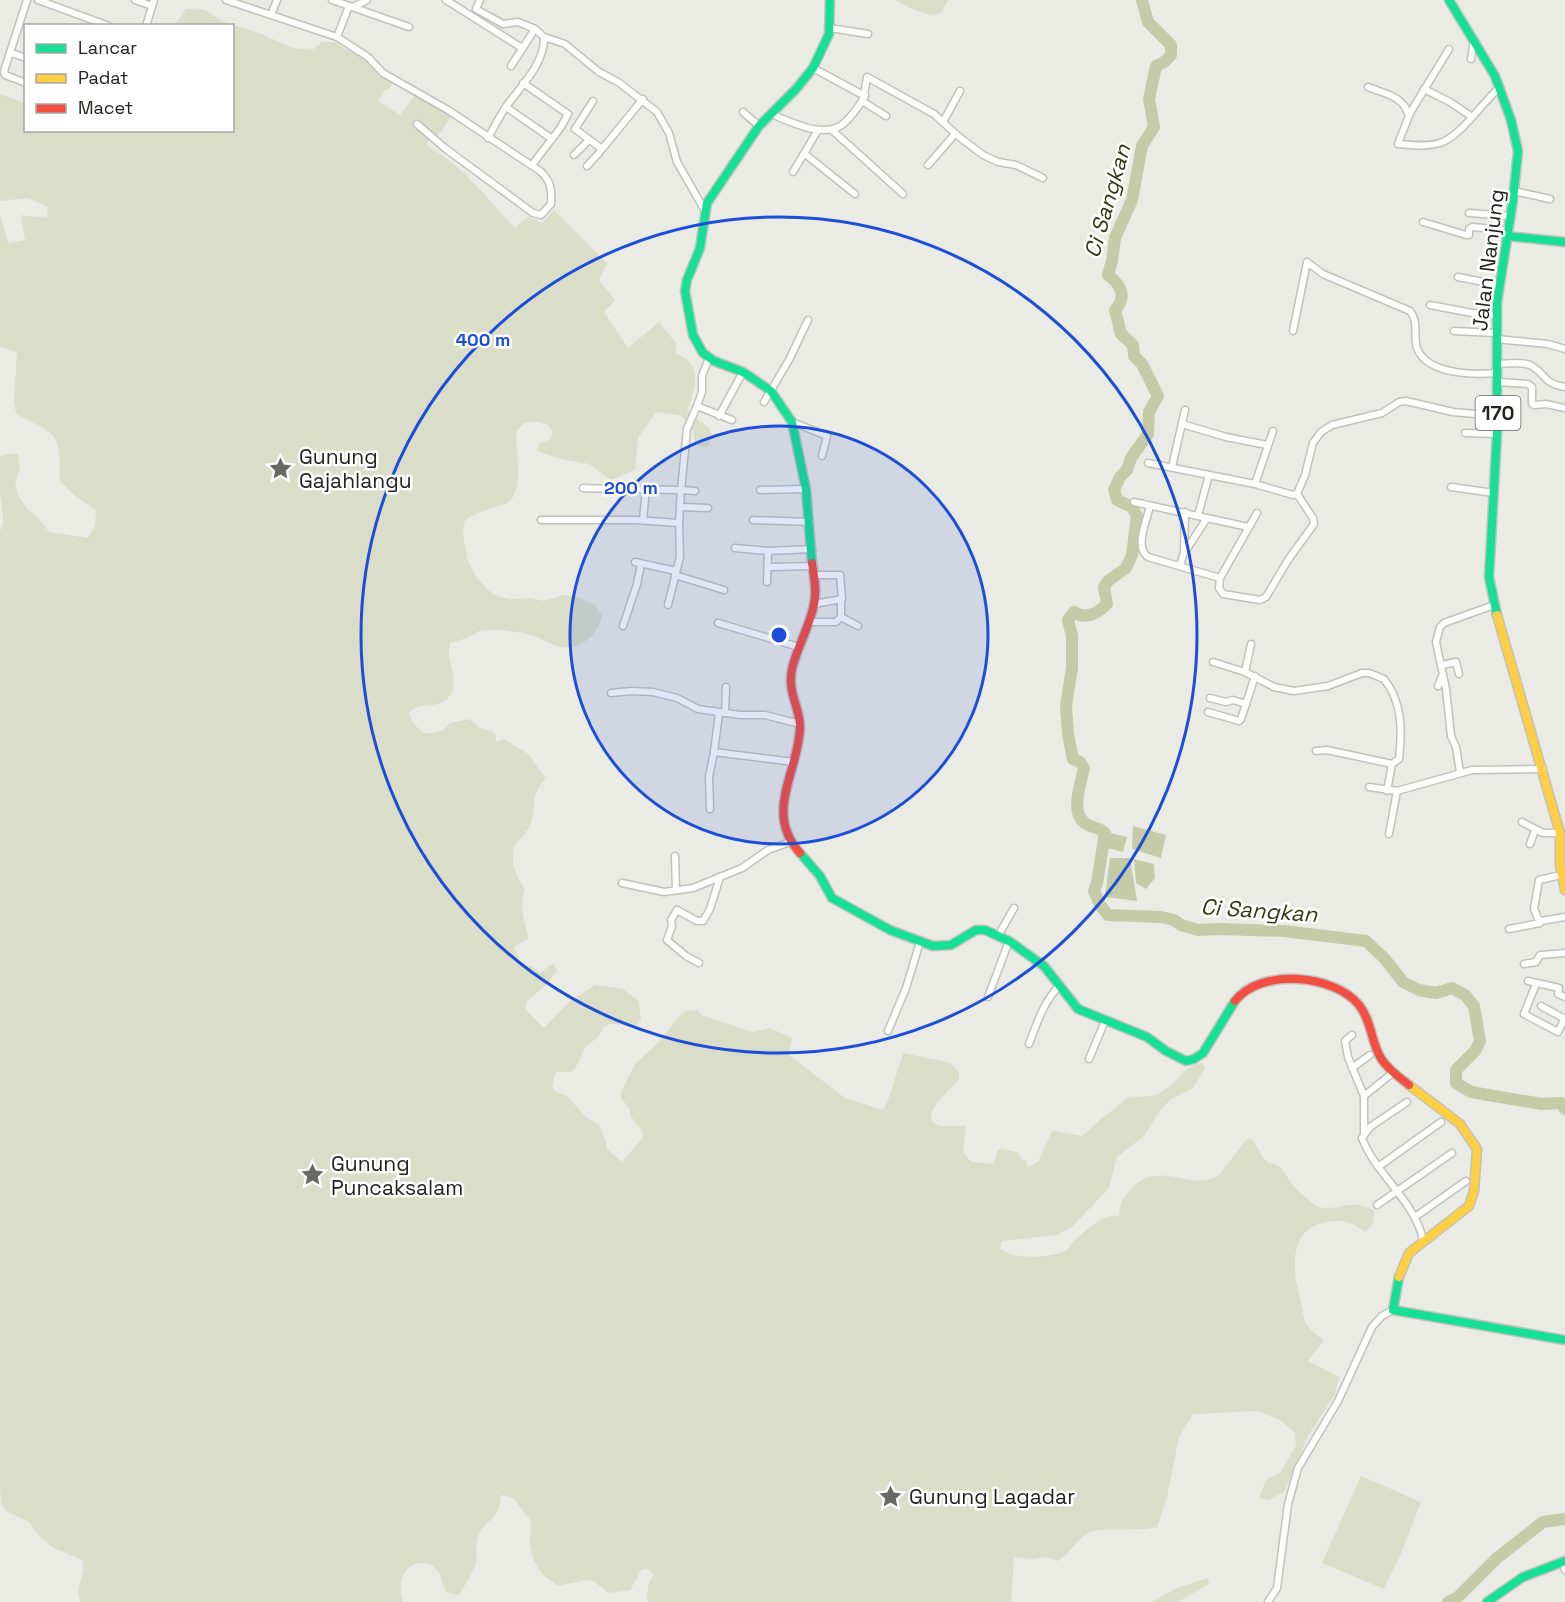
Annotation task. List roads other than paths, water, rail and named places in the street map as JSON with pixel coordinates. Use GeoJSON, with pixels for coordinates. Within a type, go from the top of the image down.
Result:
{"type":"FeatureCollection","features":[{"type":"Feature","properties":{"kind":"street"},"geometry":{"type":"LineString","coordinates":[[24,82],[5,75],[4,71],[23,24],[27,0]]}},
{"type":"Feature","properties":{"kind":"street"},"geometry":{"type":"LineString","coordinates":[[38,0],[104,24]]}},
{"type":"Feature","properties":{"kind":"street"},"geometry":{"type":"LineString","coordinates":[[135,0],[153,3],[147,24]]}},
{"type":"Feature","properties":{"kind":"street"},"geometry":{"type":"LineString","coordinates":[[226,0],[337,37],[371,59],[382,73],[448,110],[532,165],[547,177],[550,183],[551,204],[541,215],[532,213],[446,149],[417,124]]}},
{"type":"Feature","properties":{"kind":"street"},"geometry":{"type":"LineString","coordinates":[[272,15],[277,0]]}},
{"type":"Feature","properties":{"kind":"street"},"geometry":{"type":"LineString","coordinates":[[332,0],[409,27]]}},
{"type":"Feature","properties":{"kind":"street"},"geometry":{"type":"LineString","coordinates":[[337,37],[351,6],[367,0]]}},
{"type":"Feature","properties":{"kind":"street"},"geometry":{"type":"LineString","coordinates":[[446,0],[522,48]]}},
{"type":"Feature","properties":{"kind":"street"},"geometry":{"type":"LineString","coordinates":[[480,0],[476,9],[500,23],[518,22],[535,29],[544,37],[565,44],[599,72],[643,99],[662,118],[677,162],[704,209]]}},
{"type":"Feature","properties":{"kind":"street"},"geometry":{"type":"LineString","coordinates":[[830,0],[830,28],[822,53],[813,68],[759,126],[704,209],[700,248],[685,291],[696,342],[709,358],[743,372],[771,391],[792,422],[806,489],[814,571],[814,604],[792,670],[790,684],[800,724],[794,762],[782,801],[784,821],[790,842],[820,876],[832,898],[890,930],[933,946],[945,947],[971,932],[980,930],[1009,941],[1044,966],[1078,1009],[1147,1037],[1178,1058],[1189,1061],[1199,1056],[1206,1049],[1226,1013],[1241,993],[1247,989],[1276,979],[1300,979],[1328,984],[1347,995],[1359,1005],[1381,1059],[1396,1074],[1454,1120],[1477,1149],[1474,1191],[1469,1206],[1409,1253],[1402,1265],[1393,1310]]}},
{"type":"Feature","properties":{"kind":"street","name":"Jalan Nanjung"},"geometry":{"type":"LineString","coordinates":[[1449,0],[1491,68],[1511,120],[1518,151],[1496,315],[1498,416],[1489,577],[1494,605],[1560,833],[1561,876],[1565,890]]}},
{"type":"Feature","properties":{"kind":"street"},"geometry":{"type":"LineString","coordinates":[[830,28],[868,34]]}},
{"type":"Feature","properties":{"kind":"street"},"geometry":{"type":"LineString","coordinates":[[511,66],[535,29]]}},
{"type":"Feature","properties":{"kind":"street"},"geometry":{"type":"LineString","coordinates":[[488,138],[541,54],[544,37]]}},
{"type":"Feature","properties":{"kind":"street"},"geometry":{"type":"LineString","coordinates":[[1471,58],[1474,40]]}},
{"type":"Feature","properties":{"kind":"street"},"geometry":{"type":"LineString","coordinates":[[1449,49],[1424,89],[1398,144],[1429,146],[1443,142],[1472,117],[1499,88]]}},
{"type":"Feature","properties":{"kind":"street"},"geometry":{"type":"LineString","coordinates":[[11,53],[24,57]]}},
{"type":"Feature","properties":{"kind":"street"},"geometry":{"type":"LineString","coordinates":[[813,68],[862,96],[886,116]]}},
{"type":"Feature","properties":{"kind":"street"},"geometry":{"type":"LineString","coordinates":[[772,114],[794,124],[818,130],[832,130],[847,122],[862,96],[867,77],[928,110],[983,155],[998,162],[1016,165],[1043,178]]}},
{"type":"Feature","properties":{"kind":"street"},"geometry":{"type":"LineString","coordinates":[[523,83],[567,112],[568,117],[532,165]]}},
{"type":"Feature","properties":{"kind":"street"},"geometry":{"type":"LineString","coordinates":[[1368,87],[1406,104],[1409,117]]}},
{"type":"Feature","properties":{"kind":"street"},"geometry":{"type":"LineString","coordinates":[[1424,89],[1450,102],[1472,117]]}},
{"type":"Feature","properties":{"kind":"street"},"geometry":{"type":"LineString","coordinates":[[943,122],[960,91]]}},
{"type":"Feature","properties":{"kind":"street"},"geometry":{"type":"LineString","coordinates":[[587,166],[643,99]]}},
{"type":"Feature","properties":{"kind":"street"},"geometry":{"type":"LineString","coordinates":[[593,101],[575,128],[601,149]]}},
{"type":"Feature","properties":{"kind":"street"},"geometry":{"type":"LineString","coordinates":[[506,107],[552,139]]}},
{"type":"Feature","properties":{"kind":"street"},"geometry":{"type":"LineString","coordinates":[[743,112],[759,126]]}},
{"type":"Feature","properties":{"kind":"street"},"geometry":{"type":"LineString","coordinates":[[793,172],[818,130]]}},
{"type":"Feature","properties":{"kind":"street"},"geometry":{"type":"LineString","coordinates":[[832,130],[903,194]]}},
{"type":"Feature","properties":{"kind":"street"},"geometry":{"type":"LineString","coordinates":[[928,165],[955,134]]}},
{"type":"Feature","properties":{"kind":"street"},"geometry":{"type":"LineString","coordinates":[[574,155],[589,140]]}},
{"type":"Feature","properties":{"kind":"street"},"geometry":{"type":"LineString","coordinates":[[805,154],[855,194]]}},
{"type":"Feature","properties":{"kind":"street"},"geometry":{"type":"LineString","coordinates":[[1514,191],[1550,199]]}},
{"type":"Feature","properties":{"kind":"street"},"geometry":{"type":"LineString","coordinates":[[1469,213],[1510,216]]}},
{"type":"Feature","properties":{"kind":"street"},"geometry":{"type":"LineString","coordinates":[[1423,222],[1466,236],[1469,235],[1469,229],[1472,227],[1565,242]]}},
{"type":"Feature","properties":{"kind":"street"},"geometry":{"type":"LineString","coordinates":[[1293,331],[1307,262],[1323,274],[1410,311],[1415,320],[1417,348],[1430,362],[1464,374],[1498,373],[1528,365],[1536,369],[1551,385],[1565,387]]}},
{"type":"Feature","properties":{"kind":"street"},"geometry":{"type":"LineString","coordinates":[[1458,277],[1499,285]]}},
{"type":"Feature","properties":{"kind":"street"},"geometry":{"type":"LineString","coordinates":[[1430,305],[1496,315]]}},
{"type":"Feature","properties":{"kind":"street"},"geometry":{"type":"LineString","coordinates":[[764,402],[794,352],[808,320]]}},
{"type":"Feature","properties":{"kind":"street"},"geometry":{"type":"LineString","coordinates":[[1455,331],[1548,344],[1565,350]]}},
{"type":"Feature","properties":{"kind":"street"},"geometry":{"type":"LineString","coordinates":[[668,605],[680,557],[679,523],[687,429],[702,392],[702,376],[709,358]]}},
{"type":"Feature","properties":{"kind":"street"},"geometry":{"type":"LineString","coordinates":[[719,416],[743,372]]}},
{"type":"Feature","properties":{"kind":"street"},"geometry":{"type":"LineString","coordinates":[[1498,373],[1532,387],[1532,404],[1565,408]]}},
{"type":"Feature","properties":{"kind":"street"},"geometry":{"type":"LineString","coordinates":[[1297,494],[1305,476],[1312,443],[1321,432],[1332,425],[1382,413],[1399,402],[1406,401],[1454,412],[1498,416]]}},
{"type":"Feature","properties":{"kind":"street"},"geometry":{"type":"LineString","coordinates":[[697,406],[732,420]]}},
{"type":"Feature","properties":{"kind":"street"},"geometry":{"type":"LineString","coordinates":[[1172,468],[1185,410]]}},
{"type":"Feature","properties":{"kind":"street"},"geometry":{"type":"LineString","coordinates":[[792,422],[827,436],[822,456]]}},
{"type":"Feature","properties":{"kind":"street"},"geometry":{"type":"LineString","coordinates":[[1182,424],[1226,437],[1268,445]]}},
{"type":"Feature","properties":{"kind":"street"},"geometry":{"type":"LineString","coordinates":[[1255,484],[1273,431]]}},
{"type":"Feature","properties":{"kind":"street"},"geometry":{"type":"LineString","coordinates":[[1466,433],[1497,434]]}},
{"type":"Feature","properties":{"kind":"street"},"geometry":{"type":"LineString","coordinates":[[1148,463],[1255,484],[1288,494],[1297,494]]}},
{"type":"Feature","properties":{"kind":"street"},"geometry":{"type":"LineString","coordinates":[[1198,515],[1209,475]]}},
{"type":"Feature","properties":{"kind":"street"},"geometry":{"type":"LineString","coordinates":[[1451,487],[1494,493]]}},
{"type":"Feature","properties":{"kind":"street"},"geometry":{"type":"LineString","coordinates":[[583,488],[695,491]]}},
{"type":"Feature","properties":{"kind":"street"},"geometry":{"type":"LineString","coordinates":[[643,520],[646,489]]}},
{"type":"Feature","properties":{"kind":"street"},"geometry":{"type":"LineString","coordinates":[[760,490],[806,489]]}},
{"type":"Feature","properties":{"kind":"street"},"geometry":{"type":"LineString","coordinates":[[1257,513],[1220,578],[1219,588],[1223,594],[1265,599],[1288,560],[1314,524],[1313,518],[1297,494]]}},
{"type":"Feature","properties":{"kind":"street"},"geometry":{"type":"LineString","coordinates":[[1134,502],[1248,527]]}},
{"type":"Feature","properties":{"kind":"street"},"geometry":{"type":"LineString","coordinates":[[1150,506],[1142,551],[1148,557],[1220,578]]}},
{"type":"Feature","properties":{"kind":"street"},"geometry":{"type":"LineString","coordinates":[[680,507],[708,508]]}},
{"type":"Feature","properties":{"kind":"street"},"geometry":{"type":"LineString","coordinates":[[1180,567],[1184,552],[1185,512]]}},
{"type":"Feature","properties":{"kind":"street"},"geometry":{"type":"LineString","coordinates":[[1184,552],[1207,518]]}},
{"type":"Feature","properties":{"kind":"street"},"geometry":{"type":"LineString","coordinates":[[541,520],[643,520],[679,523]]}},
{"type":"Feature","properties":{"kind":"street"},"geometry":{"type":"LineString","coordinates":[[753,520],[810,522]]}},
{"type":"Feature","properties":{"kind":"street"},"geometry":{"type":"LineString","coordinates":[[735,548],[812,549]]}},
{"type":"Feature","properties":{"kind":"street"},"geometry":{"type":"LineString","coordinates":[[767,582],[768,550]]}},
{"type":"Feature","properties":{"kind":"street"},"geometry":{"type":"LineString","coordinates":[[623,626],[637,584],[638,563],[676,573],[724,590]]}},
{"type":"Feature","properties":{"kind":"street"},"geometry":{"type":"LineString","coordinates":[[771,567],[841,576],[841,617]]}},
{"type":"Feature","properties":{"kind":"street"},"geometry":{"type":"LineString","coordinates":[[814,604],[841,601]]}},
{"type":"Feature","properties":{"kind":"street"},"geometry":{"type":"LineString","coordinates":[[1460,772],[1456,747],[1451,736],[1442,665],[1436,642],[1440,627],[1444,623],[1494,605]]}},
{"type":"Feature","properties":{"kind":"street"},"geometry":{"type":"LineString","coordinates":[[808,622],[833,623],[841,617]]}},
{"type":"Feature","properties":{"kind":"street"},"geometry":{"type":"LineString","coordinates":[[841,617],[858,626]]}},
{"type":"Feature","properties":{"kind":"street"},"geometry":{"type":"LineString","coordinates":[[718,624],[799,647]]}},
{"type":"Feature","properties":{"kind":"street"},"geometry":{"type":"LineString","coordinates":[[1245,672],[1251,644]]}},
{"type":"Feature","properties":{"kind":"street"},"geometry":{"type":"LineString","coordinates":[[1213,662],[1255,676],[1274,687],[1294,691],[1328,686],[1362,674],[1375,675],[1384,679],[1398,705],[1401,719],[1399,759],[1392,764],[1387,791]]}},
{"type":"Feature","properties":{"kind":"street"},"geometry":{"type":"LineString","coordinates":[[1442,665],[1456,662],[1459,674]]}},
{"type":"Feature","properties":{"kind":"street"},"geometry":{"type":"LineString","coordinates":[[1438,686],[1443,673]]}},
{"type":"Feature","properties":{"kind":"street"},"geometry":{"type":"LineString","coordinates":[[1208,712],[1241,720],[1255,676]]}},
{"type":"Feature","properties":{"kind":"street"},"geometry":{"type":"LineString","coordinates":[[710,809],[709,777],[726,687]]}},
{"type":"Feature","properties":{"kind":"street"},"geometry":{"type":"LineString","coordinates":[[611,693],[653,692],[676,698],[691,707],[722,713],[765,715],[800,724]]}},
{"type":"Feature","properties":{"kind":"street"},"geometry":{"type":"LineString","coordinates":[[1210,698],[1226,702],[1233,700],[1246,704]]}},
{"type":"Feature","properties":{"kind":"street"},"geometry":{"type":"LineString","coordinates":[[1317,751],[1327,750],[1392,764]]}},
{"type":"Feature","properties":{"kind":"street"},"geometry":{"type":"LineString","coordinates":[[714,752],[794,762]]}},
{"type":"Feature","properties":{"kind":"street"},"geometry":{"type":"LineString","coordinates":[[1369,787],[1397,791],[1460,772],[1481,769],[1543,769]]}},
{"type":"Feature","properties":{"kind":"street"},"geometry":{"type":"LineString","coordinates":[[1389,834],[1397,791]]}},
{"type":"Feature","properties":{"kind":"street"},"geometry":{"type":"LineString","coordinates":[[1522,822],[1543,833],[1560,833]]}},
{"type":"Feature","properties":{"kind":"street"},"geometry":{"type":"LineString","coordinates":[[1530,844],[1535,830]]}},
{"type":"Feature","properties":{"kind":"street"},"geometry":{"type":"LineString","coordinates":[[622,883],[663,892],[693,888],[742,868],[768,850],[790,842]]}},
{"type":"Feature","properties":{"kind":"street"},"geometry":{"type":"LineString","coordinates":[[675,856],[676,890]]}},
{"type":"Feature","properties":{"kind":"street"},"geometry":{"type":"LineString","coordinates":[[1541,921],[1534,909],[1539,880],[1561,876]]}},
{"type":"Feature","properties":{"kind":"street"},"geometry":{"type":"LineString","coordinates":[[699,963],[686,956],[667,940],[672,926],[670,920],[677,910],[697,921],[703,921],[710,909],[720,878]]}},
{"type":"Feature","properties":{"kind":"street"},"geometry":{"type":"LineString","coordinates":[[998,936],[1014,908]]}},
{"type":"Feature","properties":{"kind":"street"},"geometry":{"type":"LineString","coordinates":[[1509,929],[1565,917]]}},
{"type":"Feature","properties":{"kind":"street"},"geometry":{"type":"LineString","coordinates":[[988,997],[1009,941]]}},
{"type":"Feature","properties":{"kind":"street"},"geometry":{"type":"LineString","coordinates":[[888,1031],[906,988],[920,942]]}},
{"type":"Feature","properties":{"kind":"street"},"geometry":{"type":"LineString","coordinates":[[1524,964],[1536,962],[1540,955],[1565,953]]}},
{"type":"Feature","properties":{"kind":"street"},"geometry":{"type":"LineString","coordinates":[[1528,981],[1559,988],[1558,994],[1565,997]]}},
{"type":"Feature","properties":{"kind":"street"},"geometry":{"type":"LineString","coordinates":[[1536,984],[1524,1014],[1558,1032],[1565,1019],[1541,1006]]}},
{"type":"Feature","properties":{"kind":"street"},"geometry":{"type":"LineString","coordinates":[[1029,1044],[1042,1011],[1052,993],[1060,985]]}},
{"type":"Feature","properties":{"kind":"street"},"geometry":{"type":"LineString","coordinates":[[1089,1059],[1105,1021]]}},
{"type":"Feature","properties":{"kind":"street"},"geometry":{"type":"LineString","coordinates":[[1352,1035],[1346,1038],[1345,1044],[1364,1096],[1362,1141],[1415,1217],[1423,1240]]}},
{"type":"Feature","properties":{"kind":"street"},"geometry":{"type":"LineString","coordinates":[[1352,1068],[1370,1055]]}},
{"type":"Feature","properties":{"kind":"street"},"geometry":{"type":"LineString","coordinates":[[1364,1096],[1390,1075]]}},
{"type":"Feature","properties":{"kind":"street"},"geometry":{"type":"LineString","coordinates":[[1364,1134],[1370,1126],[1407,1102]]}},
{"type":"Feature","properties":{"kind":"street"},"geometry":{"type":"LineString","coordinates":[[1378,1167],[1441,1122]]}},
{"type":"Feature","properties":{"kind":"street"},"geometry":{"type":"LineString","coordinates":[[1377,1205],[1452,1153]]}},
{"type":"Feature","properties":{"kind":"street"},"geometry":{"type":"LineString","coordinates":[[1415,1217],[1466,1181]]}},
{"type":"Feature","properties":{"kind":"street"},"geometry":{"type":"LineString","coordinates":[[1268,1602],[1277,1588],[1288,1504],[1298,1467],[1338,1401],[1372,1327],[1383,1316],[1393,1310],[1565,1340]]}},
{"type":"Feature","properties":{"kind":"street"},"geometry":{"type":"LineString","coordinates":[[1487,1602],[1517,1579],[1534,1570],[1564,1564]]}},
{"type":"Feature","properties":{"kind":"waterway","name":"Ci Sangkan"},"geometry":{"type":"LineString","coordinates":[[1142,0],[1148,22],[1171,45],[1171,55],[1156,66],[1149,99],[1154,127],[1142,146],[1132,200],[1115,238],[1108,275],[1119,286],[1122,295],[1115,310],[1121,334],[1133,345],[1134,356],[1142,364],[1158,396],[1149,412],[1148,434],[1131,458],[1127,470],[1120,477],[1114,490],[1117,500],[1132,507],[1137,516],[1132,555],[1126,568],[1108,581],[1104,587],[1107,604],[1092,614],[1083,615],[1074,612],[1068,620],[1072,636],[1072,668],[1066,706],[1068,734],[1073,759],[1080,762],[1084,768],[1077,807],[1082,820],[1105,833],[1094,891],[1100,905],[1108,915],[1161,917],[1198,930],[1284,931],[1366,941],[1385,959],[1403,982],[1419,990],[1436,993],[1452,988],[1465,995],[1474,1006],[1480,1041],[1475,1051],[1456,1070],[1456,1083],[1471,1092],[1542,1104],[1561,1103],[1565,1109]]}},
{"type":"Feature","properties":{"kind":"waterway","name":"Ci Sangkan"},"geometry":{"type":"LineString","coordinates":[[1448,1602],[1458,1597],[1496,1559],[1543,1522],[1565,1519]]}},
{"type":"Feature","properties":{"kind":"place","name":"Gunung Gajahlangu"},"geometry":{"type":"Point","coordinates":[281,468]}},
{"type":"Feature","properties":{"kind":"place","name":"Gunung Puncaksalam"},"geometry":{"type":"Point","coordinates":[313,1175]}},
{"type":"Feature","properties":{"kind":"place","name":"Gunung Lagadar"},"geometry":{"type":"Point","coordinates":[891,1496]}}]}
